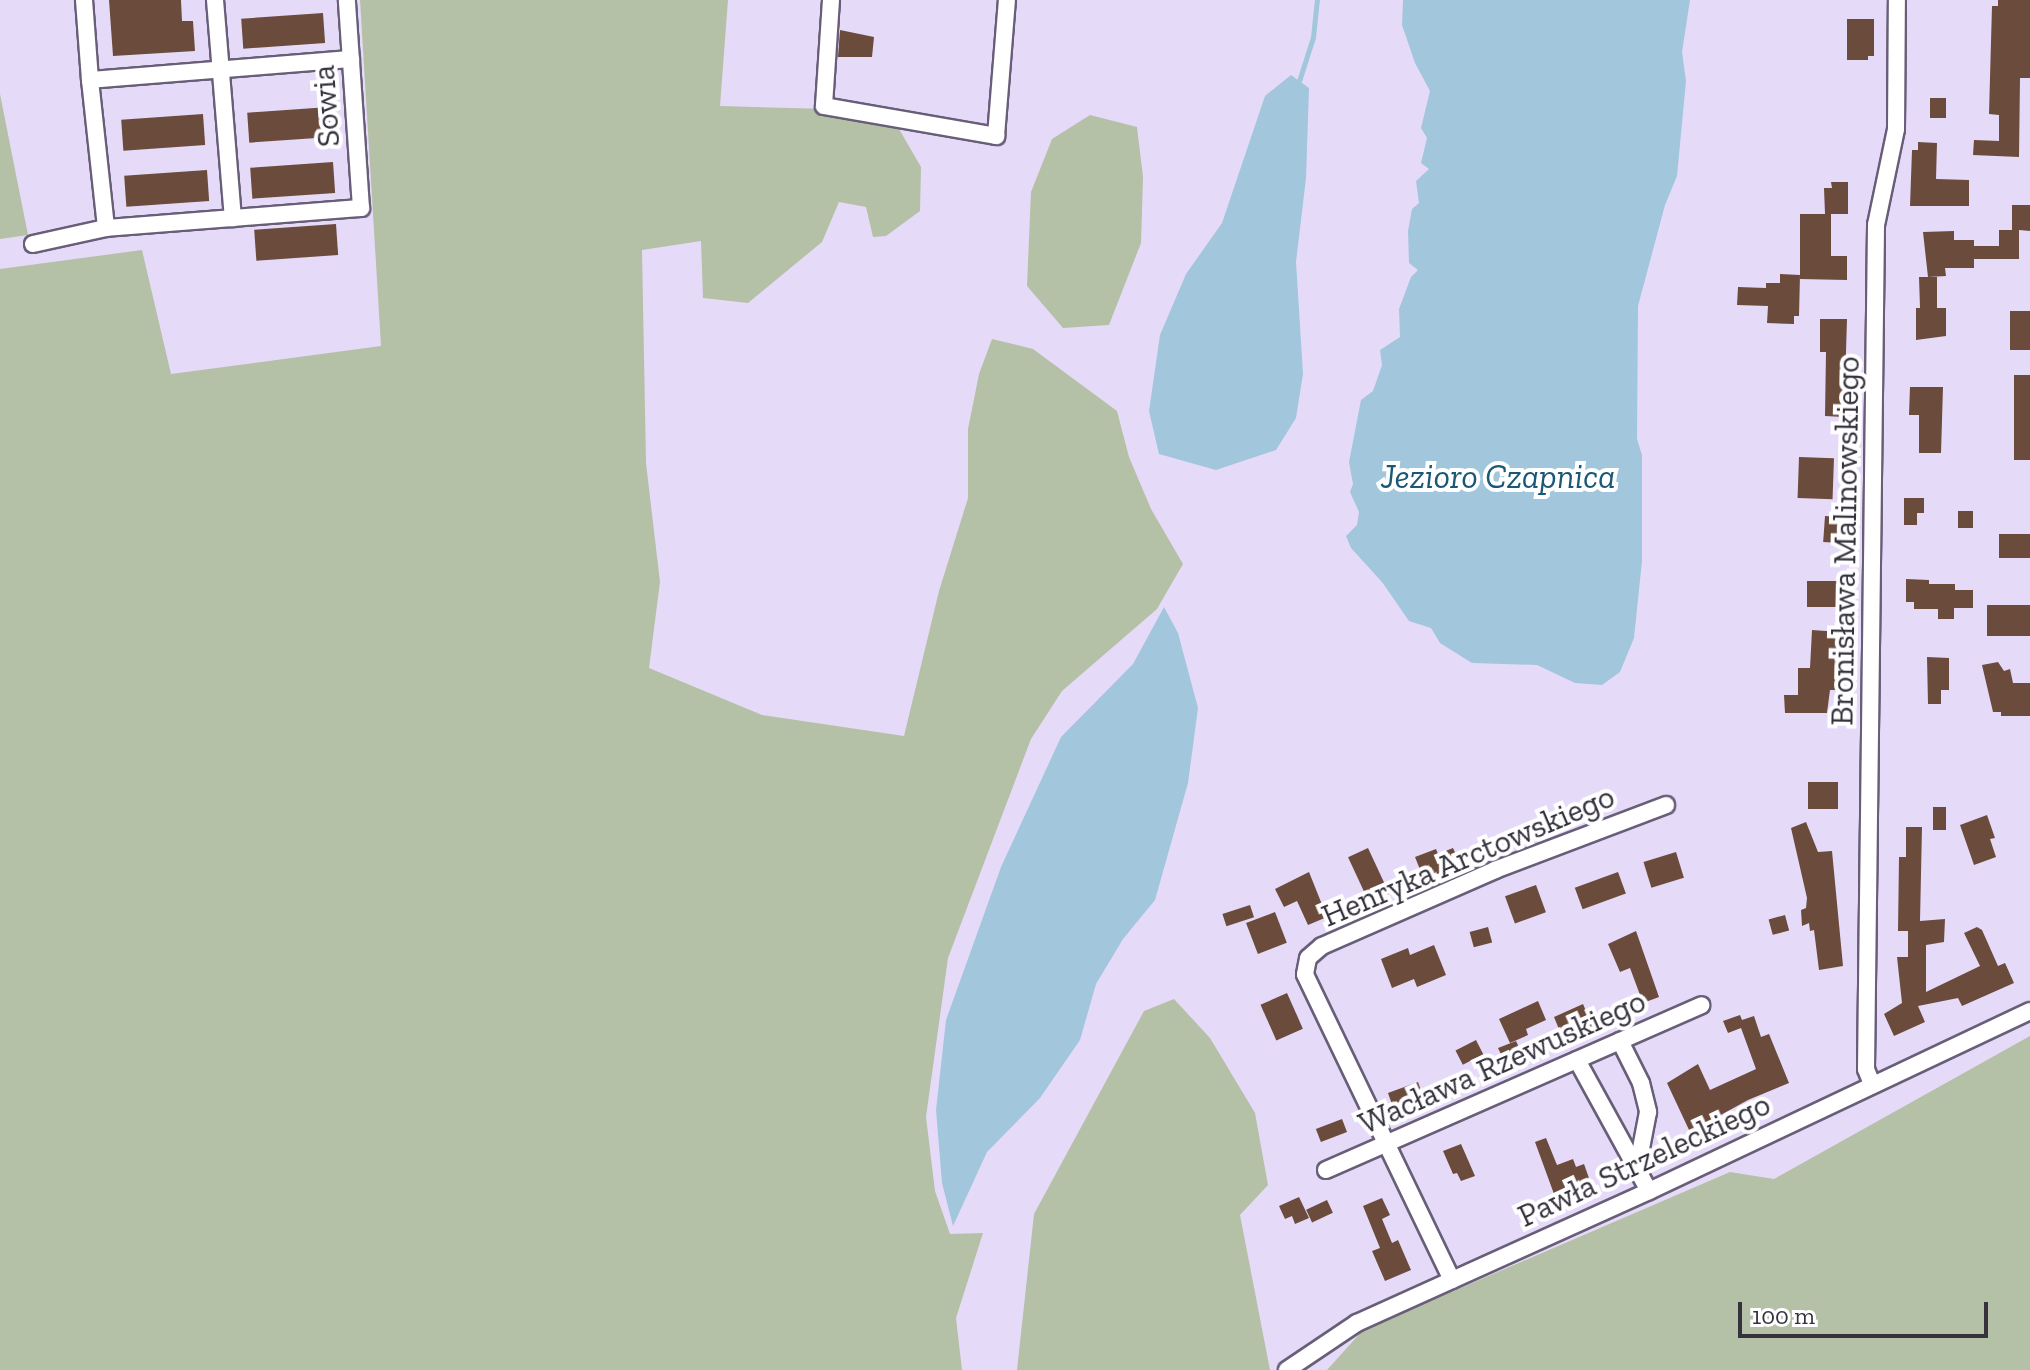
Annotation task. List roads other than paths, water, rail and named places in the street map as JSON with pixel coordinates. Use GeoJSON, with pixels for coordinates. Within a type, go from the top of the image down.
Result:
{"type":"FeatureCollection","features":[{"type":"Feature","properties":{"kind":"street"},"geometry":{"type":"LineString","coordinates":[[84,0],[106,228]]}},
{"type":"Feature","properties":{"kind":"street"},"geometry":{"type":"LineString","coordinates":[[33,244],[106,228],[233,218],[215,0]]}},
{"type":"Feature","properties":{"kind":"street","name":"Sowia"},"geometry":{"type":"LineString","coordinates":[[233,218],[361,208],[347,0]]}},
{"type":"Feature","properties":{"kind":"street"},"geometry":{"type":"LineString","coordinates":[[831,0],[824,106],[996,136],[1007,0]]}},
{"type":"Feature","properties":{"kind":"street","name":"Bronisława Malinowskiego"},"geometry":{"type":"LineString","coordinates":[[1872,1084],[1866,1069],[1876,225],[1896,129],[1897,0]]}},
{"type":"Feature","properties":{"kind":"street"},"geometry":{"type":"LineString","coordinates":[[90,80],[351,59]]}},
{"type":"Feature","properties":{"kind":"street","name":"Henryka Arctowskiego"},"geometry":{"type":"LineString","coordinates":[[1389,1143],[1305,974],[1308,958],[1322,946],[1547,848],[1666,805]]}},
{"type":"Feature","properties":{"kind":"street","name":"Wacława Rzewuskiego"},"geometry":{"type":"LineString","coordinates":[[1326,1170],[1701,1005]]}},
{"type":"Feature","properties":{"kind":"street","name":"Pawła Strzeleckiego"},"geometry":{"type":"LineString","coordinates":[[1287,1370],[1357,1323],[1649,1191],[2030,1011]]}},
{"type":"Feature","properties":{"kind":"street"},"geometry":{"type":"LineString","coordinates":[[1620,1041],[1641,1083],[1648,1112],[1637,1169]]}},
{"type":"Feature","properties":{"kind":"street"},"geometry":{"type":"LineString","coordinates":[[1577,1060],[1649,1191]]}},
{"type":"Feature","properties":{"kind":"street"},"geometry":{"type":"LineString","coordinates":[[1389,1143],[1452,1280]]}},
{"type":"Feature","properties":{"kind":"water","name":"Jezioro Czapnica"},"geometry":{"type":"Polygon","coordinates":[[[1403,0],[1690,0],[1682,52],[1686,81],[1677,176],[1665,205],[1638,306],[1637,439],[1642,455],[1642,561],[1634,638],[1620,672],[1602,685],[1575,683],[1537,665],[1472,663],[1440,643],[1431,628],[1409,621],[1382,582],[1351,548],[1346,536],[1357,525],[1359,512],[1350,492],[1353,484],[1349,462],[1361,400],[1373,391],[1382,365],[1380,350],[1400,337],[1399,309],[1411,277],[1418,270],[1409,263],[1408,231],[1412,209],[1419,203],[1416,181],[1429,169],[1421,163],[1427,138],[1421,128],[1430,91],[1415,63],[1402,25],[1403,0]]]}},
{"type":"Feature","properties":{"kind":"water"},"geometry":{"type":"Polygon","coordinates":[[[1291,75],[1309,88],[1306,178],[1296,262],[1303,374],[1296,418],[1276,450],[1216,470],[1159,454],[1149,411],[1160,335],[1186,274],[1222,223],[1265,96],[1291,75]]]}},
{"type":"Feature","properties":{"kind":"water"},"geometry":{"type":"Polygon","coordinates":[[[1164,607],[1178,633],[1198,708],[1188,783],[1155,900],[1123,939],[1096,984],[1080,1040],[1040,1098],[987,1152],[953,1226],[942,1183],[936,1110],[946,1020],[1001,867],[1061,737],[1133,664],[1164,607]]]}},
{"type":"Feature","properties":{"kind":"waterway"},"geometry":{"type":"LineString","coordinates":[[1299,81],[1313,37],[1317,0]]}}]}
